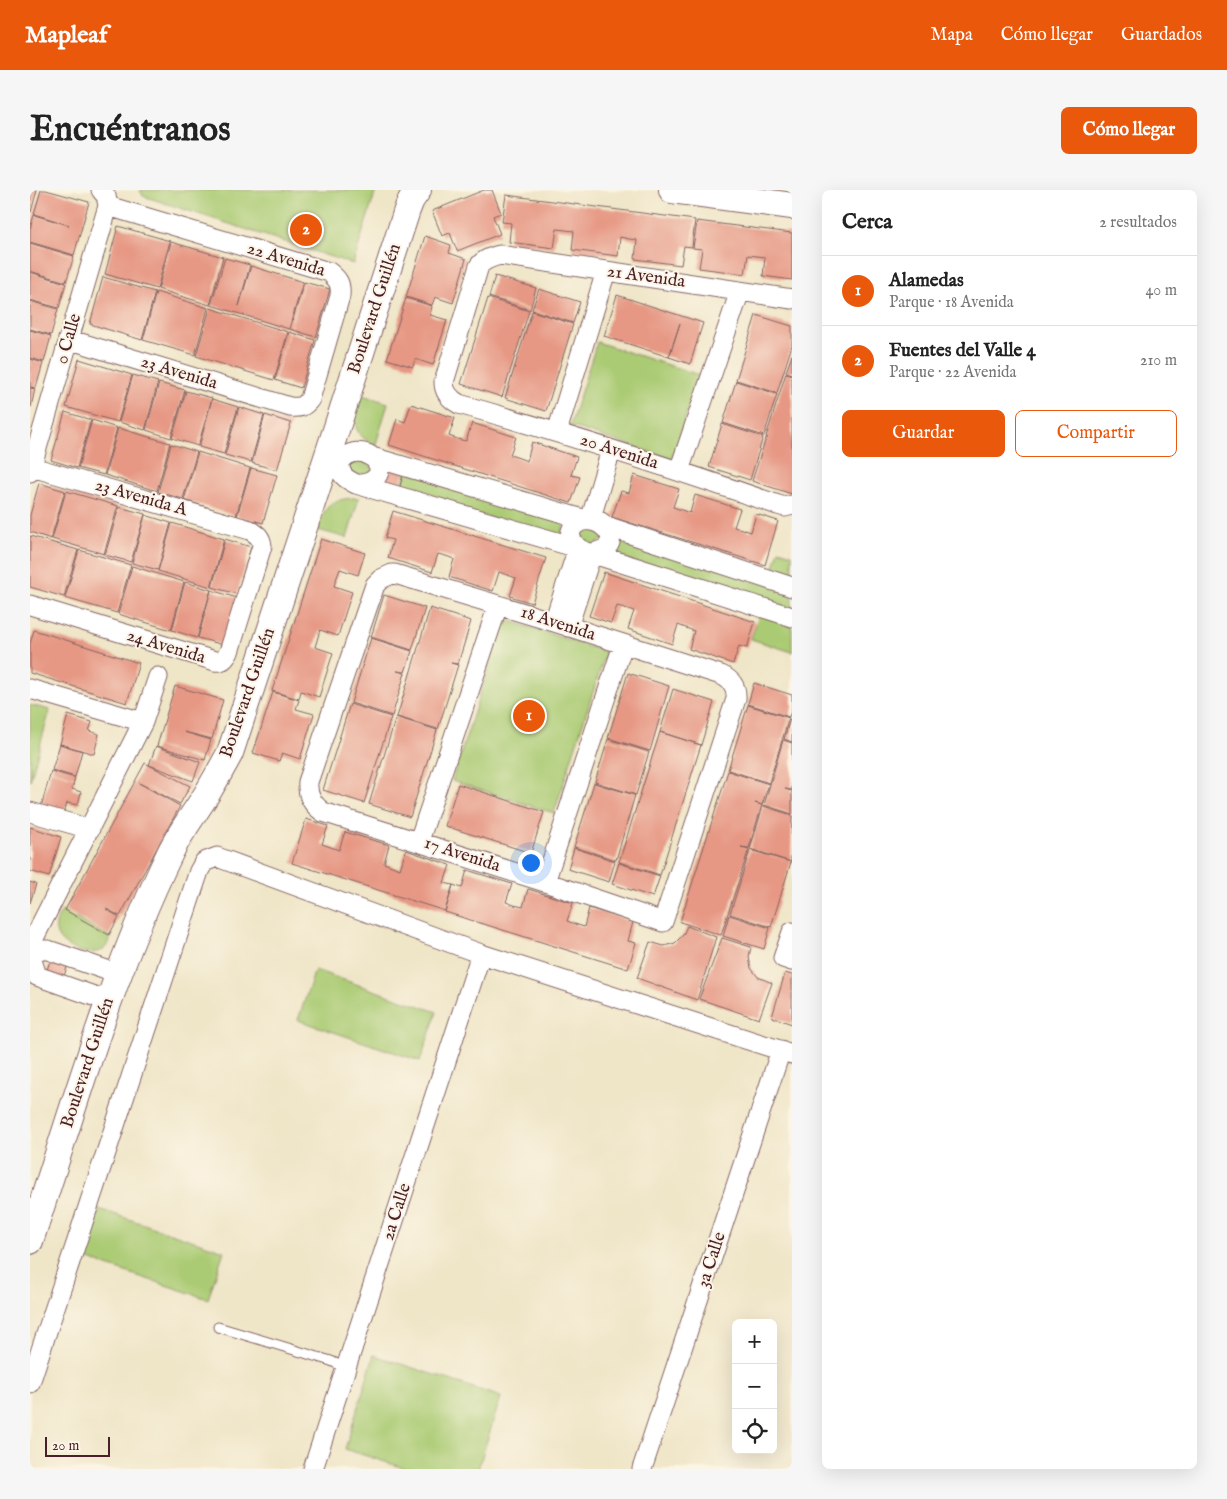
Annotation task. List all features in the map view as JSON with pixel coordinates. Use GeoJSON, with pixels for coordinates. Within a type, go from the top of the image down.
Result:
{"type":"FeatureCollection","features":[{"type":"Feature","properties":{"kind":"main road","name":"Boulevard Guillén"},"geometry":{"type":"LineString","coordinates":[[30,1241],[40,1197],[108,1001],[139,921],[170,852],[230,753],[406,210],[418,190]]}},
{"type":"Feature","properties":{"kind":"main road"},"geometry":{"type":"LineString","coordinates":[[672,190],[792,206]]}},
{"type":"Feature","properties":{"kind":"street","name":"0 Calle"},"geometry":{"type":"LineString","coordinates":[[31,469],[105,198]]}},
{"type":"Feature","properties":{"kind":"street","name":"22 Avenida"},"geometry":{"type":"LineString","coordinates":[[105,198],[329,272],[337,278],[341,286],[340,296],[310,399],[299,408],[290,407]]}},
{"type":"Feature","properties":{"kind":"street","name":"21 Avenida"},"geometry":{"type":"LineString","coordinates":[[458,404],[450,397],[444,382],[479,266],[487,259],[500,255],[792,299]]}},
{"type":"Feature","properties":{"kind":"street"},"geometry":{"type":"LineString","coordinates":[[557,432],[606,271]]}},
{"type":"Feature","properties":{"kind":"street"},"geometry":{"type":"LineString","coordinates":[[679,471],[740,291]]}},
{"type":"Feature","properties":{"kind":"street","name":"23 Avenida"},"geometry":{"type":"LineString","coordinates":[[68,339],[290,407]]}},
{"type":"Feature","properties":{"kind":"street","name":"20 Avenida"},"geometry":{"type":"LineString","coordinates":[[458,404],[557,432],[785,505]]}},
{"type":"Feature","properties":{"kind":"street"},"geometry":{"type":"LineString","coordinates":[[337,427],[338,435],[343,444],[366,455],[595,523],[792,587]]}},
{"type":"Feature","properties":{"kind":"street"},"geometry":{"type":"LineString","coordinates":[[595,523],[617,451]]}},
{"type":"Feature","properties":{"kind":"street"},"geometry":{"type":"LineString","coordinates":[[315,494],[331,485],[340,483],[357,483],[372,482],[379,474],[377,462],[358,452],[342,458],[340,463],[342,475],[357,483],[585,551],[792,617]]}},
{"type":"Feature","properties":{"kind":"street","name":"23 Avenida A"},"geometry":{"type":"LineString","coordinates":[[31,469],[250,530]]}},
{"type":"Feature","properties":{"kind":"street"},"geometry":{"type":"LineString","coordinates":[[580,522],[595,523],[608,531],[610,542],[603,551],[585,551],[573,543],[571,537],[572,529],[576,524],[580,522]]}},
{"type":"Feature","properties":{"kind":"street","name":"24 Avenida"},"geometry":{"type":"LineString","coordinates":[[30,605],[221,662],[229,652],[262,546],[260,535],[250,530]]}},
{"type":"Feature","properties":{"kind":"street"},"geometry":{"type":"LineString","coordinates":[[561,624],[585,551]]}},
{"type":"Feature","properties":{"kind":"street","name":"18 Avenida"},"geometry":{"type":"LineString","coordinates":[[308,782],[375,585],[383,577],[395,574],[721,675],[728,678],[732,683],[736,690],[736,699],[662,922]]}},
{"type":"Feature","properties":{"kind":"street"},"geometry":{"type":"LineString","coordinates":[[419,842],[498,605]]}},
{"type":"Feature","properties":{"kind":"street"},"geometry":{"type":"LineString","coordinates":[[545,882],[622,644]]}},
{"type":"Feature","properties":{"kind":"street"},"geometry":{"type":"LineString","coordinates":[[118,974],[48,950],[30,947],[143,722],[158,676]]}},
{"type":"Feature","properties":{"kind":"street"},"geometry":{"type":"LineString","coordinates":[[30,689],[143,722]]}},
{"type":"Feature","properties":{"kind":"street","name":"17 Avenida"},"geometry":{"type":"LineString","coordinates":[[308,782],[307,791],[310,800],[323,812],[545,882],[662,922]]}},
{"type":"Feature","properties":{"kind":"street"},"geometry":{"type":"LineString","coordinates":[[30,812],[90,829]]}},
{"type":"Feature","properties":{"kind":"street"},"geometry":{"type":"LineString","coordinates":[[30,1383],[196,880],[204,862],[217,857],[481,954],[787,1052]]}},
{"type":"Feature","properties":{"kind":"street"},"geometry":{"type":"LineString","coordinates":[[788,959],[792,932]]}},
{"type":"Feature","properties":{"kind":"street"},"geometry":{"type":"LineString","coordinates":[[30,954],[37,976],[108,1001]]}},
{"type":"Feature","properties":{"kind":"street","name":"2a Calle"},"geometry":{"type":"LineString","coordinates":[[313,1469],[481,954]]}},
{"type":"Feature","properties":{"kind":"street","name":"3a Calle"},"geometry":{"type":"LineString","coordinates":[[642,1469],[787,1052]]}},
{"type":"Feature","properties":{"kind":"lane"},"geometry":{"type":"LineString","coordinates":[[218,1327],[331,1361],[346,1368]]}},
{"type":"Feature","properties":{"kind":"green space"},"geometry":{"type":"Polygon","coordinates":[[[140,190],[376,190],[353,264],[143,196],[140,190]]]}},
{"type":"Feature","properties":{"kind":"green space"},"geometry":{"type":"Polygon","coordinates":[[[597,342],[699,375],[672,459],[570,426],[597,342]]]}},
{"type":"Feature","properties":{"kind":"green space"},"geometry":{"type":"Polygon","coordinates":[[[359,394],[388,403],[376,444],[368,441],[358,431],[355,410],[359,394]]]}},
{"type":"Feature","properties":{"kind":"green space"},"geometry":{"type":"Polygon","coordinates":[[[357,455],[375,470],[356,480],[344,461],[357,455]]]}},
{"type":"Feature","properties":{"kind":"green space"},"geometry":{"type":"Polygon","coordinates":[[[406,471],[566,518],[560,538],[400,491],[406,471]]]}},
{"type":"Feature","properties":{"kind":"green space"},"geometry":{"type":"Polygon","coordinates":[[[359,498],[347,538],[318,530],[322,516],[328,506],[338,501],[359,498]]]}},
{"type":"Feature","properties":{"kind":"green space"},"geometry":{"type":"Polygon","coordinates":[[[585,524],[606,538],[587,549],[576,529],[585,524]]]}},
{"type":"Feature","properties":{"kind":"green space"},"geometry":{"type":"Polygon","coordinates":[[[619,535],[792,591],[792,613],[613,555],[619,535]]]}},
{"type":"Feature","properties":{"kind":"green space"},"geometry":{"type":"Polygon","coordinates":[[[779,550],[792,554],[792,580],[772,574],[779,550]]]}},
{"type":"Feature","properties":{"kind":"green space"},"geometry":{"type":"Polygon","coordinates":[[[759,615],[792,625],[792,652],[751,639],[759,615]]]}},
{"type":"Feature","properties":{"kind":"green space"},"geometry":{"type":"Polygon","coordinates":[[[504,619],[606,652],[554,813],[452,781],[504,619]]]}},
{"type":"Feature","properties":{"kind":"green space"},"geometry":{"type":"Polygon","coordinates":[[[30,705],[50,710],[30,781],[30,705]]]}},
{"type":"Feature","properties":{"kind":"green space"},"geometry":{"type":"Polygon","coordinates":[[[62,911],[110,937],[105,948],[99,952],[80,951],[61,941],[56,933],[56,923],[62,911]]]}},
{"type":"Feature","properties":{"kind":"green space"},"geometry":{"type":"Polygon","coordinates":[[[315,970],[437,1012],[420,1061],[298,1020],[315,970]]]}},
{"type":"Feature","properties":{"kind":"green space"},"geometry":{"type":"Polygon","coordinates":[[[99,1209],[224,1251],[208,1299],[83,1258],[99,1209]]]}},
{"type":"Feature","properties":{"kind":"green space"},"geometry":{"type":"Polygon","coordinates":[[[374,1355],[501,1397],[478,1469],[407,1469],[345,1449],[374,1355]]]}},
{"type":"Feature","properties":{"kind":"building"},"geometry":{"type":"Polygon","coordinates":[[[30,190],[37,190],[31,212],[30,212],[30,190]]]}},
{"type":"Feature","properties":{"kind":"building"},"geometry":{"type":"Polygon","coordinates":[[[41,190],[89,202],[74,255],[30,242],[30,229],[34,215],[69,225],[34,214],[41,190]]]}},
{"type":"Feature","properties":{"kind":"building"},"geometry":{"type":"Polygon","coordinates":[[[484,190],[492,190],[501,213],[493,216],[500,234],[457,251],[450,233],[442,236],[432,211],[484,190]]]}},
{"type":"Feature","properties":{"kind":"building"},"geometry":{"type":"Polygon","coordinates":[[[506,195],[695,220],[692,247],[684,246],[681,265],[635,259],[637,240],[620,237],[618,256],[572,250],[574,231],[557,229],[554,248],[509,242],[511,223],[502,222],[506,195]]]}},
{"type":"Feature","properties":{"kind":"building"},"geometry":{"type":"Polygon","coordinates":[[[697,221],[792,233],[792,280],[763,276],[765,257],[748,255],[745,274],[699,268],[702,249],[693,248],[697,221]]]}},
{"type":"Feature","properties":{"kind":"building"},"geometry":{"type":"Polygon","coordinates":[[[118,226],[170,241],[157,289],[105,274],[118,226]]]}},
{"type":"Feature","properties":{"kind":"building"},"geometry":{"type":"Polygon","coordinates":[[[425,236],[451,245],[449,253],[466,259],[453,303],[435,297],[432,305],[406,297],[425,236]]]}},
{"type":"Feature","properties":{"kind":"building"},"geometry":{"type":"Polygon","coordinates":[[[171,242],[223,257],[210,305],[158,289],[171,242]]]}},
{"type":"Feature","properties":{"kind":"building"},"geometry":{"type":"Polygon","coordinates":[[[30,243],[74,256],[66,282],[30,271],[30,243]]]}},
{"type":"Feature","properties":{"kind":"building"},"geometry":{"type":"Polygon","coordinates":[[[225,258],[250,265],[239,306],[251,266],[303,282],[289,329],[211,305],[225,258]]]}},
{"type":"Feature","properties":{"kind":"building"},"geometry":{"type":"Polygon","coordinates":[[[30,272],[66,283],[59,308],[30,300],[30,272]]]}},
{"type":"Feature","properties":{"kind":"building"},"geometry":{"type":"Polygon","coordinates":[[[495,276],[536,288],[530,310],[489,297],[495,276]]]}},
{"type":"Feature","properties":{"kind":"building"},"geometry":{"type":"Polygon","coordinates":[[[103,277],[155,292],[142,340],[90,324],[103,277]]]}},
{"type":"Feature","properties":{"kind":"building"},"geometry":{"type":"Polygon","coordinates":[[[304,282],[330,289],[316,337],[290,329],[304,282]]]}},
{"type":"Feature","properties":{"kind":"building"},"geometry":{"type":"Polygon","coordinates":[[[539,289],[580,302],[573,323],[532,310],[539,289]]]}},
{"type":"Feature","properties":{"kind":"building"},"geometry":{"type":"Polygon","coordinates":[[[156,292],[208,308],[195,355],[143,340],[156,292]]]}},
{"type":"Feature","properties":{"kind":"building"},"geometry":{"type":"Polygon","coordinates":[[[617,295],[703,323],[690,364],[604,336],[617,295]]]}},
{"type":"Feature","properties":{"kind":"building"},"geometry":{"type":"Polygon","coordinates":[[[406,298],[432,306],[430,315],[447,320],[433,365],[415,359],[413,367],[387,359],[406,298]]]}},
{"type":"Feature","properties":{"kind":"building"},"geometry":{"type":"Polygon","coordinates":[[[488,298],[529,311],[502,397],[461,384],[488,298]]]}},
{"type":"Feature","properties":{"kind":"building"},"geometry":{"type":"Polygon","coordinates":[[[30,301],[58,309],[51,335],[30,329],[30,301]]]}},
{"type":"Feature","properties":{"kind":"building"},"geometry":{"type":"Polygon","coordinates":[[[210,308],[288,332],[274,380],[196,356],[210,308]]]}},
{"type":"Feature","properties":{"kind":"building"},"geometry":{"type":"Polygon","coordinates":[[[532,311],[573,324],[546,411],[505,398],[532,311]]]}},
{"type":"Feature","properties":{"kind":"building"},"geometry":{"type":"Polygon","coordinates":[[[756,315],[792,326],[792,345],[777,393],[736,380],[756,315]]]}},
{"type":"Feature","properties":{"kind":"building"},"geometry":{"type":"Polygon","coordinates":[[[30,330],[51,336],[44,362],[30,358],[30,330]]]}},
{"type":"Feature","properties":{"kind":"building"},"geometry":{"type":"Polygon","coordinates":[[[289,332],[315,340],[301,388],[275,380],[289,332]]]}},
{"type":"Feature","properties":{"kind":"building"},"geometry":{"type":"Polygon","coordinates":[[[792,355],[792,374],[786,372],[792,355]]]}},
{"type":"Feature","properties":{"kind":"building"},"geometry":{"type":"Polygon","coordinates":[[[30,359],[43,363],[36,388],[30,387],[30,359]]]}},
{"type":"Feature","properties":{"kind":"building"},"geometry":{"type":"Polygon","coordinates":[[[79,359],[132,375],[118,422],[66,407],[79,359]]]}},
{"type":"Feature","properties":{"kind":"building"},"geometry":{"type":"Polygon","coordinates":[[[786,373],[792,375],[792,494],[752,481],[766,438],[768,438],[766,437],[786,373]]]}},
{"type":"Feature","properties":{"kind":"building"},"geometry":{"type":"Polygon","coordinates":[[[133,375],[158,382],[145,430],[119,422],[133,375]]]}},
{"type":"Feature","properties":{"kind":"building"},"geometry":{"type":"Polygon","coordinates":[[[736,381],[777,394],[764,436],[723,423],[736,381]]]}},
{"type":"Feature","properties":{"kind":"building"},"geometry":{"type":"Polygon","coordinates":[[[159,383],[185,390],[171,438],[146,430],[159,383]]]}},
{"type":"Feature","properties":{"kind":"building"},"geometry":{"type":"Polygon","coordinates":[[[30,388],[35,389],[31,407],[30,407],[30,388]]]}},
{"type":"Feature","properties":{"kind":"building"},"geometry":{"type":"Polygon","coordinates":[[[186,391],[212,398],[198,446],[172,438],[186,391]]]}},
{"type":"Feature","properties":{"kind":"building"},"geometry":{"type":"Polygon","coordinates":[[[212,399],[238,407],[224,454],[199,447],[212,399]]]}},
{"type":"Feature","properties":{"kind":"building"},"geometry":{"type":"Polygon","coordinates":[[[411,404],[455,418],[449,436],[457,439],[466,441],[472,423],[516,437],[510,455],[527,461],[532,442],[577,457],[571,475],[580,477],[571,503],[389,445],[397,419],[405,422],[411,404]]]}},
{"type":"Feature","properties":{"kind":"building"},"geometry":{"type":"Polygon","coordinates":[[[239,407],[264,415],[251,462],[225,455],[239,407]]]}},
{"type":"Feature","properties":{"kind":"building"},"geometry":{"type":"Polygon","coordinates":[[[65,412],[91,420],[77,468],[51,460],[65,412]]]}},
{"type":"Feature","properties":{"kind":"building"},"geometry":{"type":"Polygon","coordinates":[[[265,415],[291,423],[277,470],[252,463],[265,415]]]}},
{"type":"Feature","properties":{"kind":"building"},"geometry":{"type":"Polygon","coordinates":[[[92,420],[117,428],[104,475],[78,468],[92,420]]]}},
{"type":"Feature","properties":{"kind":"building"},"geometry":{"type":"Polygon","coordinates":[[[722,424],[763,437],[750,480],[709,467],[722,424]]]}},
{"type":"Feature","properties":{"kind":"building"},"geometry":{"type":"Polygon","coordinates":[[[118,428],[170,443],[157,491],[105,475],[118,428]]]}},
{"type":"Feature","properties":{"kind":"building"},"geometry":{"type":"Polygon","coordinates":[[[171,444],[197,452],[183,499],[158,492],[171,444]]]}},
{"type":"Feature","properties":{"kind":"building"},"geometry":{"type":"Polygon","coordinates":[[[198,452],[250,468],[236,516],[184,500],[198,452]]]}},
{"type":"Feature","properties":{"kind":"building"},"geometry":{"type":"Polygon","coordinates":[[[387,466],[404,471],[399,490],[381,485],[387,466]]]}},
{"type":"Feature","properties":{"kind":"building"},"geometry":{"type":"Polygon","coordinates":[[[251,468],[277,475],[263,523],[237,516],[251,468]]]}},
{"type":"Feature","properties":{"kind":"building"},"geometry":{"type":"Polygon","coordinates":[[[634,475],[679,489],[673,507],[690,513],[695,495],[740,509],[734,527],[751,532],[756,514],[778,521],[765,565],[612,517],[621,491],[629,493],[634,475]]]}},
{"type":"Feature","properties":{"kind":"building"},"geometry":{"type":"Polygon","coordinates":[[[39,483],[65,491],[51,539],[30,532],[30,515],[39,483]]]}},
{"type":"Feature","properties":{"kind":"building"},"geometry":{"type":"Polygon","coordinates":[[[66,491],[118,506],[104,554],[52,539],[66,491]]]}},
{"type":"Feature","properties":{"kind":"building"},"geometry":{"type":"Polygon","coordinates":[[[119,507],[145,514],[131,562],[105,555],[119,507]]]}},
{"type":"Feature","properties":{"kind":"building"},"geometry":{"type":"Polygon","coordinates":[[[393,511],[546,558],[532,603],[510,596],[516,578],[499,572],[493,591],[449,577],[454,559],[446,556],[438,554],[432,572],[388,558],[393,540],[385,538],[393,511]]]}},
{"type":"Feature","properties":{"kind":"building"},"geometry":{"type":"Polygon","coordinates":[[[145,515],[171,523],[158,570],[132,563],[145,515]]]}},
{"type":"Feature","properties":{"kind":"building"},"geometry":{"type":"Polygon","coordinates":[[[172,523],[224,539],[211,587],[158,571],[172,523]]]}},
{"type":"Feature","properties":{"kind":"building"},"geometry":{"type":"Polygon","coordinates":[[[30,536],[78,550],[64,597],[30,587],[30,536]]]}},
{"type":"Feature","properties":{"kind":"building"},"geometry":{"type":"Polygon","coordinates":[[[225,539],[251,547],[237,594],[212,587],[225,539]]]}},
{"type":"Feature","properties":{"kind":"building"},"geometry":{"type":"Polygon","coordinates":[[[321,539],[365,553],[358,575],[340,569],[334,586],[352,592],[338,636],[320,630],[315,647],[333,653],[319,697],[301,691],[299,699],[272,691],[321,539]]]}},
{"type":"Feature","properties":{"kind":"building"},"geometry":{"type":"Polygon","coordinates":[[[79,550],[131,565],[117,613],[65,598],[79,550]]]}},
{"type":"Feature","properties":{"kind":"building"},"geometry":{"type":"Polygon","coordinates":[[[132,566],[184,582],[171,630],[118,614],[132,566]]]}},
{"type":"Feature","properties":{"kind":"building"},"geometry":{"type":"Polygon","coordinates":[[[604,572],[755,622],[747,648],[739,646],[733,664],[689,649],[694,631],[678,625],[672,644],[628,629],[634,611],[617,606],[611,623],[589,616],[604,572]]]}},
{"type":"Feature","properties":{"kind":"building"},"geometry":{"type":"Polygon","coordinates":[[[185,582],[211,590],[197,638],[172,630],[185,582]]]}},
{"type":"Feature","properties":{"kind":"building"},"geometry":{"type":"Polygon","coordinates":[[[211,590],[237,598],[224,645],[198,638],[211,590]]]}},
{"type":"Feature","properties":{"kind":"building"},"geometry":{"type":"Polygon","coordinates":[[[384,595],[425,608],[412,650],[371,637],[384,595]]]}},
{"type":"Feature","properties":{"kind":"building"},"geometry":{"type":"Polygon","coordinates":[[[430,608],[471,621],[458,664],[451,663],[458,665],[438,729],[397,717],[430,608]]]}},
{"type":"Feature","properties":{"kind":"building"},"geometry":{"type":"Polygon","coordinates":[[[34,630],[139,663],[127,703],[30,673],[30,644],[34,630]]]}},
{"type":"Feature","properties":{"kind":"building"},"geometry":{"type":"Polygon","coordinates":[[[371,638],[412,651],[405,672],[397,671],[405,673],[392,716],[351,703],[371,638]]]}},
{"type":"Feature","properties":{"kind":"building"},"geometry":{"type":"Polygon","coordinates":[[[628,673],[669,686],[650,751],[608,738],[628,673]]]}},
{"type":"Feature","properties":{"kind":"building"},"geometry":{"type":"Polygon","coordinates":[[[754,683],[792,695],[792,708],[789,717],[748,704],[754,683]]]}},
{"type":"Feature","properties":{"kind":"building"},"geometry":{"type":"Polygon","coordinates":[[[175,686],[223,700],[212,739],[184,732],[211,740],[205,760],[157,746],[175,686]]]}},
{"type":"Feature","properties":{"kind":"building"},"geometry":{"type":"Polygon","coordinates":[[[673,689],[714,702],[701,745],[660,732],[673,689]]]}},
{"type":"Feature","properties":{"kind":"building"},"geometry":{"type":"Polygon","coordinates":[[[273,692],[299,700],[296,709],[314,714],[300,759],[282,753],[279,761],[253,753],[273,692]]]}},
{"type":"Feature","properties":{"kind":"building"},"geometry":{"type":"Polygon","coordinates":[[[350,704],[391,717],[364,803],[323,790],[350,704]]]}},
{"type":"Feature","properties":{"kind":"building"},"geometry":{"type":"Polygon","coordinates":[[[748,705],[789,718],[769,783],[728,770],[748,705]]]}},
{"type":"Feature","properties":{"kind":"building"},"geometry":{"type":"Polygon","coordinates":[[[68,715],[92,722],[89,731],[99,734],[94,754],[60,744],[68,715]]]}},
{"type":"Feature","properties":{"kind":"building"},"geometry":{"type":"Polygon","coordinates":[[[396,717],[437,730],[410,817],[369,804],[396,717]]]}},
{"type":"Feature","properties":{"kind":"building"},"geometry":{"type":"Polygon","coordinates":[[[790,719],[792,719],[792,742],[784,739],[790,719]]]}},
{"type":"Feature","properties":{"kind":"building"},"geometry":{"type":"Polygon","coordinates":[[[660,732],[701,745],[660,875],[619,862],[660,732]]]}},
{"type":"Feature","properties":{"kind":"building"},"geometry":{"type":"Polygon","coordinates":[[[608,739],[649,752],[636,795],[595,782],[608,739]]]}},
{"type":"Feature","properties":{"kind":"building"},"geometry":{"type":"Polygon","coordinates":[[[783,740],[792,743],[792,790],[785,789],[792,791],[792,814],[764,805],[783,740]]]}},
{"type":"Feature","properties":{"kind":"building"},"geometry":{"type":"Polygon","coordinates":[[[60,744],[82,751],[75,777],[52,770],[60,744]]]}},
{"type":"Feature","properties":{"kind":"building"},"geometry":{"type":"Polygon","coordinates":[[[156,746],[200,762],[193,781],[149,765],[156,746]]]}},
{"type":"Feature","properties":{"kind":"building"},"geometry":{"type":"Polygon","coordinates":[[[145,763],[190,786],[180,804],[139,783],[180,806],[120,916],[106,909],[119,917],[109,935],[65,910],[145,763]]]}},
{"type":"Feature","properties":{"kind":"building"},"geometry":{"type":"Polygon","coordinates":[[[51,771],[75,778],[72,789],[81,792],[78,805],[67,803],[64,813],[41,807],[51,771]]]}},
{"type":"Feature","properties":{"kind":"building"},"geometry":{"type":"Polygon","coordinates":[[[728,771],[769,784],[749,848],[741,847],[749,849],[721,935],[680,922],[728,771]]]}},
{"type":"Feature","properties":{"kind":"building"},"geometry":{"type":"Polygon","coordinates":[[[594,783],[635,795],[616,860],[574,847],[594,783]]]}},
{"type":"Feature","properties":{"kind":"building"},"geometry":{"type":"Polygon","coordinates":[[[458,784],[544,812],[531,853],[445,826],[458,784]]]}},
{"type":"Feature","properties":{"kind":"building"},"geometry":{"type":"Polygon","coordinates":[[[763,806],[792,815],[791,862],[750,849],[763,806]]]}},
{"type":"Feature","properties":{"kind":"building"},"geometry":{"type":"Polygon","coordinates":[[[306,819],[328,826],[322,844],[339,850],[345,832],[389,845],[384,863],[400,869],[406,850],[450,865],[444,883],[453,885],[445,911],[292,863],[306,819]]]}},
{"type":"Feature","properties":{"kind":"building"},"geometry":{"type":"Polygon","coordinates":[[[30,827],[61,837],[49,877],[30,871],[30,827]]]}},
{"type":"Feature","properties":{"kind":"building"},"geometry":{"type":"Polygon","coordinates":[[[574,848],[615,861],[609,882],[568,869],[574,848]]]}},
{"type":"Feature","properties":{"kind":"building"},"geometry":{"type":"Polygon","coordinates":[[[750,850],[791,862],[771,927],[730,914],[750,850]]]}},
{"type":"Feature","properties":{"kind":"building"},"geometry":{"type":"Polygon","coordinates":[[[619,863],[660,876],[653,897],[612,884],[619,863]]]}},
{"type":"Feature","properties":{"kind":"building"},"geometry":{"type":"Polygon","coordinates":[[[467,870],[512,884],[506,902],[514,905],[523,907],[528,889],[573,903],[567,921],[584,927],[589,908],[633,922],[628,941],[636,943],[628,969],[445,912],[453,885],[462,888],[467,870]]]}},
{"type":"Feature","properties":{"kind":"building"},"geometry":{"type":"Polygon","coordinates":[[[30,882],[36,884],[30,903],[30,882]]]}},
{"type":"Feature","properties":{"kind":"building"},"geometry":{"type":"Polygon","coordinates":[[[729,915],[770,928],[764,949],[723,936],[729,915]]]}},
{"type":"Feature","properties":{"kind":"building"},"geometry":{"type":"Polygon","coordinates":[[[687,926],[716,937],[697,1000],[637,978],[650,942],[664,946],[675,943],[683,935],[687,926]]]}},
{"type":"Feature","properties":{"kind":"building"},"geometry":{"type":"Polygon","coordinates":[[[722,938],[751,947],[749,957],[751,968],[758,977],[772,983],[759,1019],[699,999],[722,938]]]}},
{"type":"Feature","properties":{"kind":"building"},"geometry":{"type":"Polygon","coordinates":[[[52,955],[69,961],[63,979],[46,973],[52,955]]]}},
{"type":"Feature","properties":{"kind":"building"},"geometry":{"type":"Polygon","coordinates":[[[785,973],[792,975],[792,1024],[772,1017],[785,973]]]}},
{"type":"Feature","properties":{"kind":"place","name":"Fuentes del Valle 4"},"geometry":{"type":"Point","coordinates":[306,230]}},
{"type":"Feature","properties":{"kind":"place","name":"Alamedas"},"geometry":{"type":"Point","coordinates":[529,716]}}]}
